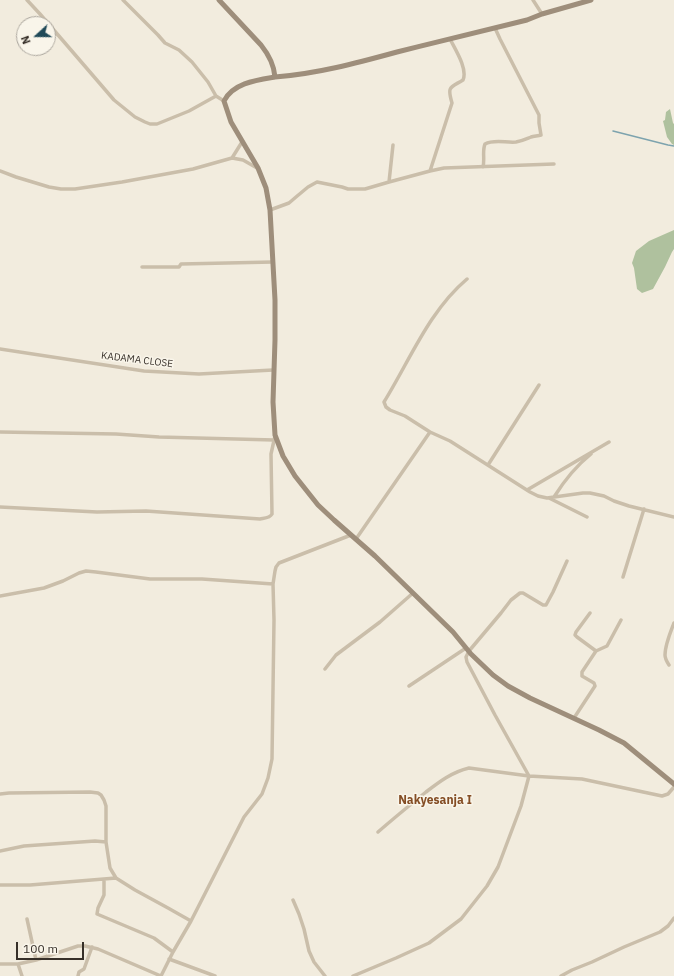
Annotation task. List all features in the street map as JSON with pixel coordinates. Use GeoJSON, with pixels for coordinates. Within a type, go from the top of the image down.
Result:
{"type":"FeatureCollection","features":[{"type":"Feature","properties":{"kind":"street"},"geometry":{"type":"LineString","coordinates":[[27,0],[114,100],[135,117],[150,124],[157,124],[189,111],[216,96]]}},
{"type":"Feature","properties":{"kind":"street"},"geometry":{"type":"LineString","coordinates":[[0,507],[97,512],[146,511],[260,519],[271,516],[272,514],[272,454],[275,437],[273,370],[275,300],[270,210],[266,188],[258,168],[231,122],[224,101],[216,96],[208,82],[192,62],[179,50],[165,43],[123,0]]}},
{"type":"Feature","properties":{"kind":"street"},"geometry":{"type":"LineString","coordinates":[[219,0],[267,52],[274,69],[274,76]]}},
{"type":"Feature","properties":{"kind":"street"},"geometry":{"type":"LineString","coordinates":[[533,0],[542,14]]}},
{"type":"Feature","properties":{"kind":"street"},"geometry":{"type":"LineString","coordinates":[[224,101],[227,95],[233,90],[247,83],[274,76],[297,75],[347,65],[527,20],[580,1],[591,0]]}},
{"type":"Feature","properties":{"kind":"street"},"geometry":{"type":"LineString","coordinates":[[483,167],[484,144],[491,142],[517,142],[541,135],[539,115],[495,28]]}},
{"type":"Feature","properties":{"kind":"street"},"geometry":{"type":"LineString","coordinates":[[430,171],[452,103],[450,88],[463,80],[465,76],[460,60],[450,39]]}},
{"type":"Feature","properties":{"kind":"street"},"geometry":{"type":"LineString","coordinates":[[232,158],[242,142]]}},
{"type":"Feature","properties":{"kind":"street"},"geometry":{"type":"LineString","coordinates":[[389,182],[393,145]]}},
{"type":"Feature","properties":{"kind":"street"},"geometry":{"type":"LineString","coordinates":[[0,171],[49,187],[75,189],[194,169],[232,158],[243,160],[258,168]]}},
{"type":"Feature","properties":{"kind":"street"},"geometry":{"type":"LineString","coordinates":[[270,210],[289,203],[308,187],[317,182],[337,185],[348,189],[365,189],[444,168],[554,164]]}},
{"type":"Feature","properties":{"kind":"street"},"geometry":{"type":"LineString","coordinates":[[142,267],[179,267],[181,264],[273,262]]}},
{"type":"Feature","properties":{"kind":"street"},"geometry":{"type":"LineString","coordinates":[[467,279],[456,288],[445,301],[431,322],[384,402],[386,407],[405,416],[430,432],[450,441],[527,490],[538,496],[549,498],[587,517]]}},
{"type":"Feature","properties":{"kind":"street","name":"KADAMA CLOSE"},"geometry":{"type":"LineString","coordinates":[[0,349],[144,371],[199,374],[273,370]]}},
{"type":"Feature","properties":{"kind":"street"},"geometry":{"type":"LineString","coordinates":[[488,465],[539,385]]}},
{"type":"Feature","properties":{"kind":"street"},"geometry":{"type":"LineString","coordinates":[[0,432],[116,434],[158,437],[275,437]]}},
{"type":"Feature","properties":{"kind":"street"},"geometry":{"type":"LineString","coordinates":[[356,539],[430,432]]}},
{"type":"Feature","properties":{"kind":"street"},"geometry":{"type":"LineString","coordinates":[[275,437],[295,476],[318,505],[413,593],[453,632],[493,675],[508,686],[530,698],[599,730],[624,744],[674,784]]}},
{"type":"Feature","properties":{"kind":"street"},"geometry":{"type":"LineString","coordinates":[[527,490],[609,442],[579,465],[564,482],[554,497]]}},
{"type":"Feature","properties":{"kind":"street"},"geometry":{"type":"LineString","coordinates":[[549,498],[590,493],[674,517]]}},
{"type":"Feature","properties":{"kind":"street"},"geometry":{"type":"LineString","coordinates":[[623,576],[644,509]]}},
{"type":"Feature","properties":{"kind":"street"},"geometry":{"type":"LineString","coordinates":[[0,964],[18,964],[36,960],[78,946],[85,946],[104,951],[161,976],[244,817],[262,794],[268,778],[272,759],[274,620],[273,584],[276,567],[279,563],[351,535]]}},
{"type":"Feature","properties":{"kind":"street"},"geometry":{"type":"LineString","coordinates":[[410,686],[468,649],[511,600],[520,593],[523,593],[543,605],[546,605],[567,561]]}},
{"type":"Feature","properties":{"kind":"street"},"geometry":{"type":"LineString","coordinates":[[0,596],[44,588],[86,571],[150,579],[202,579],[273,584]]}},
{"type":"Feature","properties":{"kind":"street"},"geometry":{"type":"LineString","coordinates":[[325,669],[336,655],[380,622],[413,593]]}},
{"type":"Feature","properties":{"kind":"street"},"geometry":{"type":"LineString","coordinates":[[590,613],[575,635],[596,650]]}},
{"type":"Feature","properties":{"kind":"street"},"geometry":{"type":"LineString","coordinates":[[574,718],[595,686],[594,683],[582,676],[582,672],[596,650],[607,646],[621,620]]}},
{"type":"Feature","properties":{"kind":"street"},"geometry":{"type":"LineString","coordinates":[[669,665],[665,658],[665,654],[674,623]]}},
{"type":"Feature","properties":{"kind":"street"},"geometry":{"type":"LineString","coordinates":[[353,976],[429,943],[461,919],[487,886],[498,867],[521,806],[529,776],[467,662],[466,657],[468,649]]}},
{"type":"Feature","properties":{"kind":"street"},"geometry":{"type":"LineString","coordinates":[[378,832],[434,786],[459,770],[469,768],[529,776],[582,779],[662,796],[668,794],[674,787]]}},
{"type":"Feature","properties":{"kind":"street"},"geometry":{"type":"LineString","coordinates":[[0,794],[90,792],[102,794],[106,806],[106,842],[110,868],[116,878],[191,921]]}},
{"type":"Feature","properties":{"kind":"street"},"geometry":{"type":"LineString","coordinates":[[0,851],[24,846],[95,841],[106,842]]}},
{"type":"Feature","properties":{"kind":"street"},"geometry":{"type":"LineString","coordinates":[[0,885],[30,885],[116,878]]}},
{"type":"Feature","properties":{"kind":"street"},"geometry":{"type":"LineString","coordinates":[[104,879],[104,895],[97,914],[154,938],[173,952]]}},
{"type":"Feature","properties":{"kind":"street"},"geometry":{"type":"LineString","coordinates":[[293,900],[300,914],[309,951],[314,962],[326,976]]}},
{"type":"Feature","properties":{"kind":"street"},"geometry":{"type":"LineString","coordinates":[[561,976],[660,932],[668,926],[674,918]]}},
{"type":"Feature","properties":{"kind":"street"},"geometry":{"type":"LineString","coordinates":[[27,919],[36,960]]}},
{"type":"Feature","properties":{"kind":"street"},"geometry":{"type":"LineString","coordinates":[[78,976],[79,972],[84,969],[92,947]]}},
{"type":"Feature","properties":{"kind":"street"},"geometry":{"type":"LineString","coordinates":[[169,959],[215,976]]}},
{"type":"Feature","properties":{"kind":"street"},"geometry":{"type":"LineString","coordinates":[[18,964],[22,976]]}},
{"type":"Feature","properties":{"kind":"green space"},"geometry":{"type":"Polygon","coordinates":[[[670,109],[674,124],[674,145],[667,137],[663,121],[665,120],[666,112],[670,109]]]}},
{"type":"Feature","properties":{"kind":"green space"},"geometry":{"type":"Polygon","coordinates":[[[674,230],[674,249],[665,267],[653,289],[642,293],[637,289],[632,263],[636,251],[649,241],[674,230]]]}},
{"type":"Feature","properties":{"kind":"waterway"},"geometry":{"type":"LineString","coordinates":[[613,131],[674,146]]}},
{"type":"Feature","properties":{"kind":"district","name":"Nakyesanja I"},"geometry":{"type":"Point","coordinates":[435,801]}}]}
